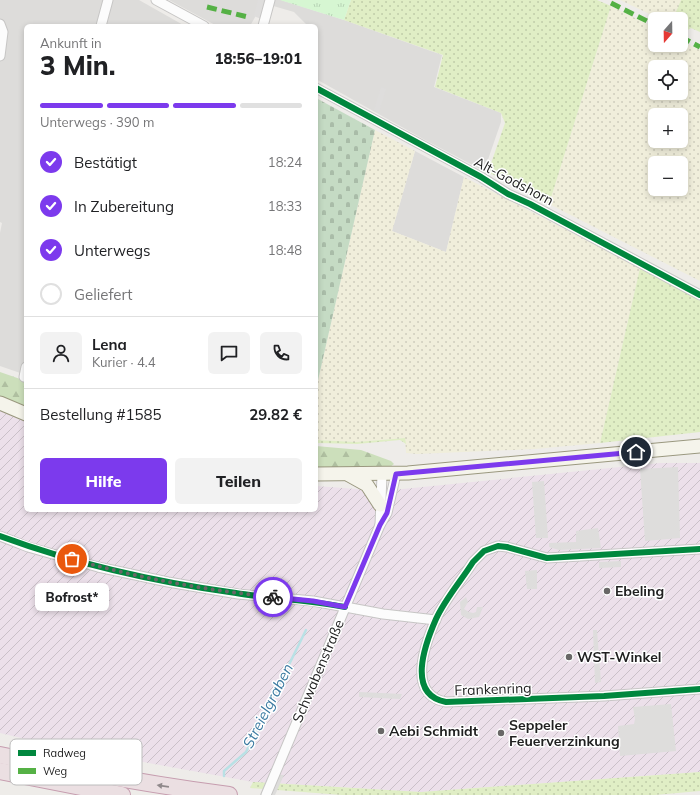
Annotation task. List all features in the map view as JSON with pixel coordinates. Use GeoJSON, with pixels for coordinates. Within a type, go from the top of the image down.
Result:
{"type":"FeatureCollection","features":[{"type":"Feature","properties":{"kind":"highway"},"geometry":{"type":"LineString","coordinates":[[0,755],[10,757]]}},
{"type":"Feature","properties":{"kind":"highway"},"geometry":{"type":"LineString","coordinates":[[0,771],[10,773]]}},
{"type":"Feature","properties":{"kind":"highway"},"geometry":{"type":"LineString","coordinates":[[142,782],[229,795]]}},
{"type":"Feature","properties":{"kind":"highway"},"geometry":{"type":"LineString","coordinates":[[71,785],[122,795]]}},
{"type":"Feature","properties":{"kind":"main road"},"geometry":{"type":"LineString","coordinates":[[0,403],[24,413]]}},
{"type":"Feature","properties":{"kind":"main road"},"geometry":{"type":"LineString","coordinates":[[318,474],[396,474],[700,446]]}},
{"type":"Feature","properties":{"kind":"main road"},"geometry":{"type":"LineString","coordinates":[[349,475],[367,486],[380,505]]}},
{"type":"Feature","properties":{"kind":"street"},"geometry":{"type":"LineString","coordinates":[[102,24],[108,0]]}},
{"type":"Feature","properties":{"kind":"street"},"geometry":{"type":"LineString","coordinates":[[156,0],[200,24]]}},
{"type":"Feature","properties":{"kind":"street"},"geometry":{"type":"LineString","coordinates":[[264,24],[270,0]]}},
{"type":"Feature","properties":{"kind":"street"},"geometry":{"type":"LineString","coordinates":[[0,24],[3,32],[0,56]]}},
{"type":"Feature","properties":{"kind":"street","name":"Alt-Godshorn"},"geometry":{"type":"LineString","coordinates":[[318,89],[481,177],[508,194],[530,204],[700,295]]}},
{"type":"Feature","properties":{"kind":"street","name":"Schwabenstraße"},"geometry":{"type":"LineString","coordinates":[[266,795],[380,525],[387,513],[396,474]]}},
{"type":"Feature","properties":{"kind":"street","name":"Schwabenstraße"},"geometry":{"type":"LineString","coordinates":[[380,525],[382,475]]}},
{"type":"Feature","properties":{"kind":"street"},"geometry":{"type":"LineString","coordinates":[[0,536],[98,567],[168,582],[238,594],[313,601],[364,612],[436,620]]}},
{"type":"Feature","properties":{"kind":"street","name":"Frankenring"},"geometry":{"type":"LineString","coordinates":[[700,549],[547,558],[507,547],[491,548],[473,562],[436,620],[421,672],[422,681],[426,690],[435,698],[446,702],[573,698],[700,689]]}},
{"type":"Feature","properties":{"kind":"shaded area"},"geometry":{"type":"Polygon","coordinates":[[[0,0],[139,0],[181,24],[24,24],[24,374],[0,366],[0,233],[2,223],[0,222],[0,0]]]}},
{"type":"Feature","properties":{"kind":"shaded area"},"geometry":{"type":"Polygon","coordinates":[[[169,0],[281,0],[344,20],[442,55],[434,87],[501,113],[501,122],[484,171],[318,80],[318,24],[306,24],[294,12],[263,3],[251,24],[213,24],[169,0]]]}},
{"type":"Feature","properties":{"kind":"shaded area"},"geometry":{"type":"Polygon","coordinates":[[[258,0],[266,0],[261,19],[254,16],[258,0]]]}},
{"type":"Feature","properties":{"kind":"shaded area"},"geometry":{"type":"Polygon","coordinates":[[[620,0],[681,0],[676,12],[648,12],[648,13],[620,0]]]}},
{"type":"Feature","properties":{"kind":"shaded area"},"geometry":{"type":"Polygon","coordinates":[[[611,6],[648,24],[648,52],[688,52],[688,44],[700,50],[700,281],[549,204],[611,6]]]}},
{"type":"Feature","properties":{"kind":"shaded area"},"geometry":{"type":"Polygon","coordinates":[[[381,87],[386,89],[379,112],[374,110],[381,87]]]}},
{"type":"Feature","properties":{"kind":"shaded area"},"geometry":{"type":"Polygon","coordinates":[[[375,130],[415,151],[392,231],[446,252],[464,177],[640,268],[600,443],[535,449],[417,454],[406,453],[405,438],[356,442],[318,440],[318,380],[375,130]]]}},
{"type":"Feature","properties":{"kind":"shaded area"},"geometry":{"type":"Polygon","coordinates":[[[415,151],[464,177],[446,252],[392,231],[415,151]]]}},
{"type":"Feature","properties":{"kind":"shaded area"},"geometry":{"type":"Polygon","coordinates":[[[0,408],[24,417],[24,512],[318,512],[318,486],[383,491],[660,463],[700,463],[700,772],[421,792],[253,782],[142,762],[142,739],[25,739],[0,733],[0,408]]]}},
{"type":"Feature","properties":{"kind":"shaded area"},"geometry":{"type":"Polygon","coordinates":[[[678,467],[680,538],[645,541],[640,469],[678,467]]]}},
{"type":"Feature","properties":{"kind":"shaded area"},"geometry":{"type":"Polygon","coordinates":[[[544,481],[548,538],[536,538],[532,482],[544,481]]]}},
{"type":"Feature","properties":{"kind":"shaded area"},"geometry":{"type":"Polygon","coordinates":[[[598,528],[601,548],[559,550],[549,547],[549,543],[576,542],[576,531],[598,528]]]}},
{"type":"Feature","properties":{"kind":"shaded area"},"geometry":{"type":"Polygon","coordinates":[[[621,561],[621,567],[599,568],[599,562],[621,561]]]}},
{"type":"Feature","properties":{"kind":"shaded area"},"geometry":{"type":"Polygon","coordinates":[[[537,570],[537,589],[527,589],[525,571],[537,570]]]}},
{"type":"Feature","properties":{"kind":"shaded area"},"geometry":{"type":"Polygon","coordinates":[[[466,597],[468,602],[464,609],[469,612],[476,612],[477,607],[483,607],[479,617],[468,619],[461,615],[460,602],[466,597]]]}},
{"type":"Feature","properties":{"kind":"shaded area"},"geometry":{"type":"Polygon","coordinates":[[[593,630],[597,630],[601,682],[595,683],[593,630]]]}},
{"type":"Feature","properties":{"kind":"shaded area"},"geometry":{"type":"Polygon","coordinates":[[[359,692],[402,694],[400,699],[359,697],[359,692]]]}},
{"type":"Feature","properties":{"kind":"shaded area"},"geometry":{"type":"Polygon","coordinates":[[[671,704],[676,751],[620,756],[618,726],[634,724],[635,719],[633,707],[671,704]]]}},
{"type":"Feature","properties":{"kind":"green space"},"geometry":{"type":"Polygon","coordinates":[[[280,0],[351,0],[344,20],[280,0]]]}},
{"type":"Feature","properties":{"kind":"green space"},"geometry":{"type":"Polygon","coordinates":[[[351,0],[597,0],[611,6],[549,204],[488,172],[505,123],[501,113],[435,87],[443,55],[344,20],[351,0]]]}},
{"type":"Feature","properties":{"kind":"green space"},"geometry":{"type":"Polygon","coordinates":[[[681,0],[700,0],[700,32],[691,28],[688,30],[688,12],[676,12],[681,0]]]}},
{"type":"Feature","properties":{"kind":"green space"},"geometry":{"type":"Polygon","coordinates":[[[318,99],[375,130],[318,380],[318,99]]]}},
{"type":"Feature","properties":{"kind":"green space"},"geometry":{"type":"Polygon","coordinates":[[[640,268],[700,300],[700,432],[600,443],[640,268]]]}},
{"type":"Feature","properties":{"kind":"green space"},"geometry":{"type":"Polygon","coordinates":[[[0,372],[24,380],[24,409],[0,399],[0,372]]]}},
{"type":"Feature","properties":{"kind":"green space"},"geometry":{"type":"Polygon","coordinates":[[[405,438],[406,444],[400,440],[357,444],[318,443],[318,440],[356,442],[405,438]]]}},
{"type":"Feature","properties":{"kind":"green space"},"geometry":{"type":"Polygon","coordinates":[[[318,446],[361,450],[391,461],[394,464],[390,467],[318,470],[318,446]]]}},
{"type":"Feature","properties":{"kind":"green space"},"geometry":{"type":"Polygon","coordinates":[[[700,772],[700,791],[655,795],[342,795],[250,788],[253,782],[421,792],[700,772]]]}},
{"type":"Feature","properties":{"kind":"pier"},"geometry":{"type":"Polygon","coordinates":[[[269,774],[284,775],[275,795],[260,795],[269,774]]]}},
{"type":"Feature","properties":{"kind":"waterway","name":"Streielgraben"},"geometry":{"type":"LineString","coordinates":[[224,776],[224,771],[246,752],[306,630]]}},
{"type":"Feature","properties":{"kind":"marked path"},"geometry":{"type":"LineString","coordinates":[[611,3],[648,22]]}},
{"type":"Feature","properties":{"kind":"marked path"},"geometry":{"type":"LineString","coordinates":[[207,7],[248,17]]}},
{"type":"Feature","properties":{"kind":"marked path"},"geometry":{"type":"LineString","coordinates":[[688,41],[700,47]]}},
{"type":"Feature","properties":{"kind":"cycle path"},"geometry":{"type":"LineString","coordinates":[[318,89],[481,177],[508,194],[530,204],[700,295]]}},
{"type":"Feature","properties":{"kind":"cycle path"},"geometry":{"type":"LineString","coordinates":[[0,536],[58,555],[146,578],[206,589],[345,607]]}},
{"type":"Feature","properties":{"kind":"cycle path"},"geometry":{"type":"LineString","coordinates":[[700,549],[547,558],[507,547],[498,546],[484,551],[473,562],[448,597],[436,619],[427,642],[422,667],[422,679],[426,690],[434,697],[446,702],[604,696],[700,689]]}},
{"type":"Feature","properties":{"kind":"way so far"},"geometry":{"type":"LineString","coordinates":[[72,559],[98,567],[168,582],[238,594],[273,597]]}},
{"type":"Feature","properties":{"kind":"place","name":"Bofrost*"},"geometry":{"type":"Point","coordinates":[72,559]}},
{"type":"Feature","properties":{"kind":"place","name":"Ebeling"},"geometry":{"type":"Point","coordinates":[607,591]}},
{"type":"Feature","properties":{"kind":"place","name":"WST-Winkel"},"geometry":{"type":"Point","coordinates":[569,657]}},
{"type":"Feature","properties":{"kind":"place","name":"Aebi Schmidt"},"geometry":{"type":"Point","coordinates":[381,731]}},
{"type":"Feature","properties":{"kind":"place","name":"Seppeler Feuerverzinkung"},"geometry":{"type":"Point","coordinates":[501,733]}},
{"type":"Feature","properties":{"kind":"route"},"geometry":{"type":"LineString","coordinates":[[273,597],[313,601],[345,607],[380,525],[387,513],[396,474],[636,452]]}}]}
